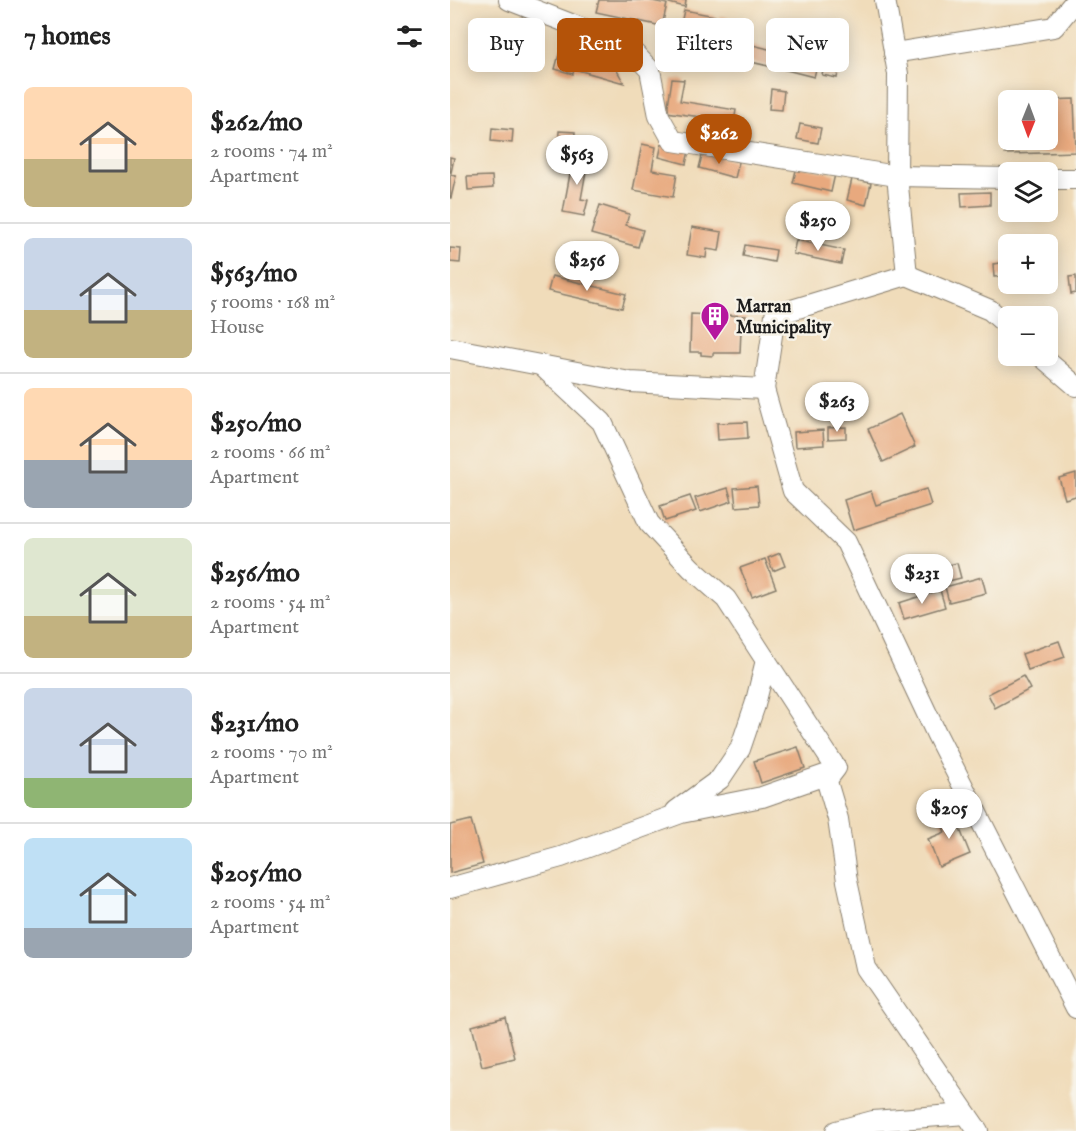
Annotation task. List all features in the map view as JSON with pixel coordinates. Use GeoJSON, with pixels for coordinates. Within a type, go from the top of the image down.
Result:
{"type":"FeatureCollection","features":[{"type":"Feature","properties":{"kind":"street"},"geometry":{"type":"LineString","coordinates":[[509,0],[632,50],[650,70],[659,116],[673,141],[897,176],[998,178]]}},
{"type":"Feature","properties":{"kind":"street"},"geometry":{"type":"LineString","coordinates":[[885,0],[898,74],[897,176],[907,275]]}},
{"type":"Feature","properties":{"kind":"street"},"geometry":{"type":"LineString","coordinates":[[894,53],[1054,27],[1076,0]]}},
{"type":"Feature","properties":{"kind":"street"},"geometry":{"type":"LineString","coordinates":[[1058,178],[1076,179]]}},
{"type":"Feature","properties":{"kind":"street"},"geometry":{"type":"LineString","coordinates":[[998,317],[990,310],[907,275],[775,315],[764,389],[793,491],[846,542],[937,735],[1076,1008]]}},
{"type":"Feature","properties":{"kind":"street"},"geometry":{"type":"LineString","coordinates":[[450,348],[630,382],[764,389]]}},
{"type":"Feature","properties":{"kind":"street"},"geometry":{"type":"LineString","coordinates":[[541,365],[602,422],[649,523],[691,568],[726,599],[836,768],[826,781]]}},
{"type":"Feature","properties":{"kind":"street"},"geometry":{"type":"LineString","coordinates":[[1053,366],[1076,386]]}},
{"type":"Feature","properties":{"kind":"street"},"geometry":{"type":"LineString","coordinates":[[666,818],[720,779],[740,749],[755,705],[766,660]]}},
{"type":"Feature","properties":{"kind":"street"},"geometry":{"type":"LineString","coordinates":[[450,888],[561,857],[681,813],[762,797],[825,775],[838,819],[847,881],[866,968],[978,1131]]}},
{"type":"Feature","properties":{"kind":"street"},"geometry":{"type":"LineString","coordinates":[[836,1131],[873,1121],[966,1114]]}},
{"type":"Feature","properties":{"kind":"building"},"geometry":{"type":"Polygon","coordinates":[[[599,0],[648,0],[667,4],[664,18],[655,18],[655,25],[643,22],[643,18],[624,18],[596,12],[599,0]]]}},
{"type":"Feature","properties":{"kind":"building"},"geometry":{"type":"Polygon","coordinates":[[[669,0],[686,0],[685,7],[669,3],[669,0]]]}},
{"type":"Feature","properties":{"kind":"building"},"geometry":{"type":"Polygon","coordinates":[[[684,10],[715,16],[715,18],[682,18],[684,10]]]}},
{"type":"Feature","properties":{"kind":"building"},"geometry":{"type":"Polygon","coordinates":[[[754,45],[766,48],[766,65],[754,63],[754,45]]]}},
{"type":"Feature","properties":{"kind":"building"},"geometry":{"type":"Polygon","coordinates":[[[585,72],[618,72],[624,83],[585,72]]]}},
{"type":"Feature","properties":{"kind":"building"},"geometry":{"type":"Polygon","coordinates":[[[794,72],[815,72],[814,77],[794,72]]]}},
{"type":"Feature","properties":{"kind":"building"},"geometry":{"type":"Polygon","coordinates":[[[823,72],[838,72],[837,78],[822,75],[823,72]]]}},
{"type":"Feature","properties":{"kind":"building"},"geometry":{"type":"Polygon","coordinates":[[[672,79],[684,80],[680,101],[736,110],[734,122],[667,112],[672,79]]]}},
{"type":"Feature","properties":{"kind":"building"},"geometry":{"type":"Polygon","coordinates":[[[771,89],[784,91],[782,110],[769,109],[771,89]]]}},
{"type":"Feature","properties":{"kind":"building"},"geometry":{"type":"Polygon","coordinates":[[[1074,99],[1076,152],[1005,154],[1005,150],[1058,150],[1058,100],[1074,99]]]}},
{"type":"Feature","properties":{"kind":"building"},"geometry":{"type":"Polygon","coordinates":[[[800,124],[821,128],[818,143],[797,139],[800,124]]]}},
{"type":"Feature","properties":{"kind":"building"},"geometry":{"type":"Polygon","coordinates":[[[492,128],[513,130],[512,143],[491,141],[492,128]]]}},
{"type":"Feature","properties":{"kind":"building"},"geometry":{"type":"Polygon","coordinates":[[[559,131],[575,132],[574,148],[558,147],[559,131]]]}},
{"type":"Feature","properties":{"kind":"building"},"geometry":{"type":"Polygon","coordinates":[[[642,144],[656,147],[652,170],[677,174],[673,197],[633,190],[642,144]]]}},
{"type":"Feature","properties":{"kind":"building"},"geometry":{"type":"Polygon","coordinates":[[[662,144],[689,151],[686,164],[659,157],[662,144]]]}},
{"type":"Feature","properties":{"kind":"building"},"geometry":{"type":"Polygon","coordinates":[[[574,152],[589,155],[581,199],[588,200],[584,216],[563,212],[574,152]]]}},
{"type":"Feature","properties":{"kind":"building"},"geometry":{"type":"Polygon","coordinates":[[[703,152],[739,162],[735,178],[699,168],[703,152]]]}},
{"type":"Feature","properties":{"kind":"building"},"geometry":{"type":"Polygon","coordinates":[[[450,157],[454,158],[451,173],[450,172],[450,157]]]}},
{"type":"Feature","properties":{"kind":"building"},"geometry":{"type":"Polygon","coordinates":[[[797,166],[835,174],[831,192],[793,183],[797,166]]]}},
{"type":"Feature","properties":{"kind":"building"},"geometry":{"type":"Polygon","coordinates":[[[450,175],[456,176],[451,198],[450,198],[450,175]]]}},
{"type":"Feature","properties":{"kind":"building"},"geometry":{"type":"Polygon","coordinates":[[[492,176],[493,188],[468,190],[467,177],[492,176]]]}},
{"type":"Feature","properties":{"kind":"building"},"geometry":{"type":"Polygon","coordinates":[[[852,179],[871,183],[866,205],[847,200],[852,179]]]}},
{"type":"Feature","properties":{"kind":"building"},"geometry":{"type":"Polygon","coordinates":[[[990,192],[990,205],[962,207],[961,193],[990,192]]]}},
{"type":"Feature","properties":{"kind":"building"},"geometry":{"type":"Polygon","coordinates":[[[600,205],[629,214],[626,225],[643,230],[638,247],[591,234],[600,205]]]}},
{"type":"Feature","properties":{"kind":"building"},"geometry":{"type":"Polygon","coordinates":[[[692,227],[722,232],[719,251],[707,249],[706,258],[687,255],[692,227]]]}},
{"type":"Feature","properties":{"kind":"building"},"geometry":{"type":"Polygon","coordinates":[[[796,240],[844,250],[841,264],[793,254],[796,240]]]}},
{"type":"Feature","properties":{"kind":"building"},"geometry":{"type":"Polygon","coordinates":[[[745,245],[776,250],[774,262],[743,256],[745,245]]]}},
{"type":"Feature","properties":{"kind":"building"},"geometry":{"type":"Polygon","coordinates":[[[450,248],[461,249],[460,263],[450,262],[450,248]]]}},
{"type":"Feature","properties":{"kind":"building"},"geometry":{"type":"Polygon","coordinates":[[[998,263],[998,277],[994,277],[993,264],[998,263]]]}},
{"type":"Feature","properties":{"kind":"building"},"geometry":{"type":"Polygon","coordinates":[[[552,276],[626,294],[622,308],[548,291],[552,276]]]}},
{"type":"Feature","properties":{"kind":"building"},"geometry":{"type":"Polygon","coordinates":[[[1076,276],[1076,293],[1071,294],[1069,277],[1076,276]]]}},
{"type":"Feature","properties":{"kind":"building","name":"Marran Municipality"},"geometry":{"type":"Polygon","coordinates":[[[712,311],[746,316],[746,330],[741,330],[740,353],[713,353],[713,356],[701,355],[701,352],[690,352],[691,314],[712,315],[712,311]]]}},
{"type":"Feature","properties":{"kind":"building"},"geometry":{"type":"Polygon","coordinates":[[[900,414],[915,447],[883,462],[868,429],[900,414]]]}},
{"type":"Feature","properties":{"kind":"building"},"geometry":{"type":"Polygon","coordinates":[[[747,422],[748,438],[718,440],[717,423],[747,422]]]}},
{"type":"Feature","properties":{"kind":"building"},"geometry":{"type":"Polygon","coordinates":[[[846,427],[846,438],[828,439],[828,428],[846,427]]]}},
{"type":"Feature","properties":{"kind":"building"},"geometry":{"type":"Polygon","coordinates":[[[823,430],[824,445],[795,447],[794,432],[823,430]]]}},
{"type":"Feature","properties":{"kind":"building"},"geometry":{"type":"Polygon","coordinates":[[[1076,473],[1076,496],[1065,499],[1059,478],[1076,473]]]}},
{"type":"Feature","properties":{"kind":"building"},"geometry":{"type":"Polygon","coordinates":[[[757,486],[759,505],[736,507],[734,488],[757,486]]]}},
{"type":"Feature","properties":{"kind":"building"},"geometry":{"type":"Polygon","coordinates":[[[728,488],[732,501],[700,512],[695,498],[728,488]]]}},
{"type":"Feature","properties":{"kind":"building"},"geometry":{"type":"Polygon","coordinates":[[[926,489],[931,505],[853,530],[844,500],[871,491],[876,505],[926,489]]]}},
{"type":"Feature","properties":{"kind":"building"},"geometry":{"type":"Polygon","coordinates":[[[690,496],[696,511],[665,521],[660,506],[690,496]]]}},
{"type":"Feature","properties":{"kind":"building"},"geometry":{"type":"Polygon","coordinates":[[[780,553],[785,566],[773,571],[768,558],[780,553]]]}},
{"type":"Feature","properties":{"kind":"building"},"geometry":{"type":"Polygon","coordinates":[[[765,559],[776,588],[752,597],[740,568],[765,559]]]}},
{"type":"Feature","properties":{"kind":"building"},"geometry":{"type":"Polygon","coordinates":[[[957,563],[961,578],[940,583],[937,568],[957,563]]]}},
{"type":"Feature","properties":{"kind":"building"},"geometry":{"type":"Polygon","coordinates":[[[982,577],[986,593],[949,602],[945,587],[982,577]]]}},
{"type":"Feature","properties":{"kind":"building"},"geometry":{"type":"Polygon","coordinates":[[[940,590],[945,607],[904,619],[899,603],[940,590]]]}},
{"type":"Feature","properties":{"kind":"building"},"geometry":{"type":"Polygon","coordinates":[[[1059,641],[1065,657],[1028,670],[1022,654],[1059,641]]]}},
{"type":"Feature","properties":{"kind":"building"},"geometry":{"type":"Polygon","coordinates":[[[1023,676],[1030,689],[995,708],[988,694],[1023,676]]]}},
{"type":"Feature","properties":{"kind":"building"},"geometry":{"type":"Polygon","coordinates":[[[798,747],[805,768],[761,783],[754,761],[798,747]]]}},
{"type":"Feature","properties":{"kind":"building"},"geometry":{"type":"Polygon","coordinates":[[[951,807],[970,854],[939,867],[928,839],[945,832],[937,813],[951,807]]]}},
{"type":"Feature","properties":{"kind":"building"},"geometry":{"type":"Polygon","coordinates":[[[471,820],[483,864],[450,873],[450,825],[471,820]]]}},
{"type":"Feature","properties":{"kind":"building"},"geometry":{"type":"Polygon","coordinates":[[[505,1017],[515,1058],[482,1066],[472,1026],[505,1017]]]}},
{"type":"Feature","properties":{"kind":"place","name":"Marran Municipality"},"geometry":{"type":"Point","coordinates":[715,342]}}]}
